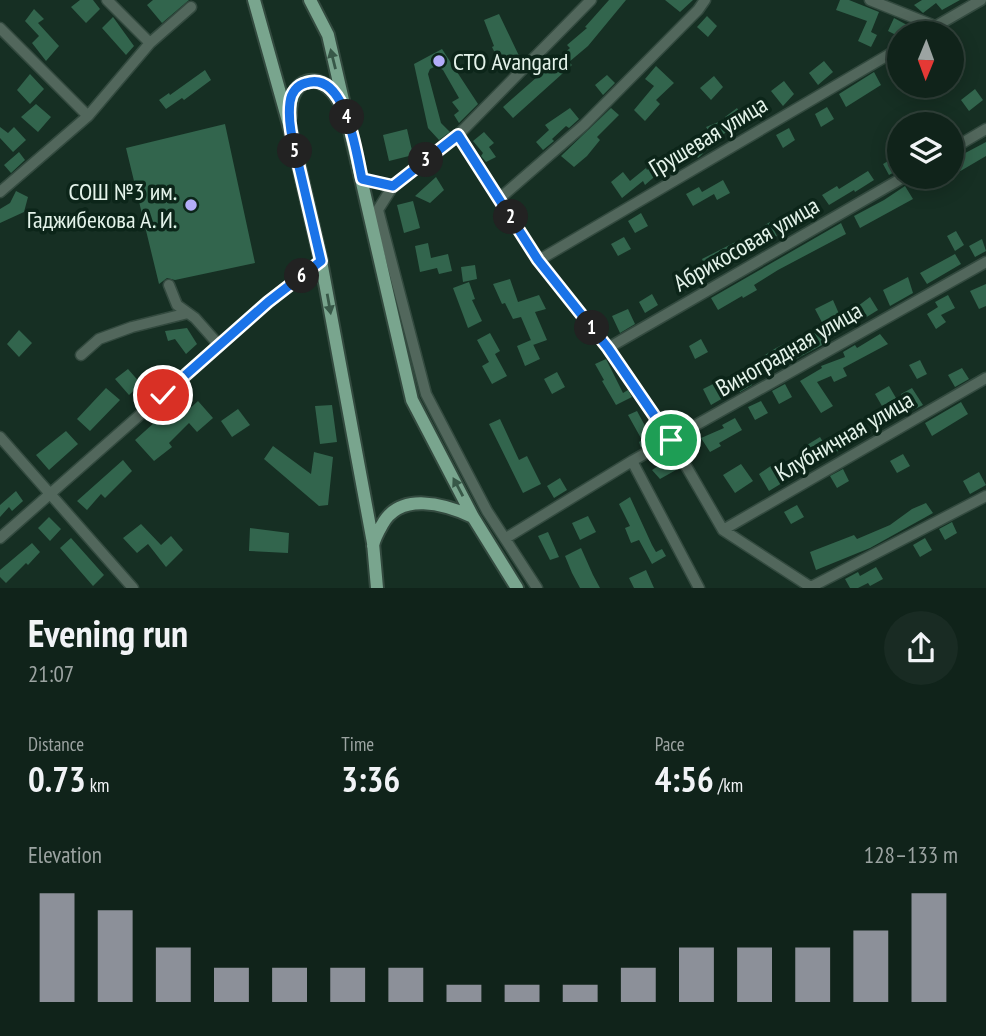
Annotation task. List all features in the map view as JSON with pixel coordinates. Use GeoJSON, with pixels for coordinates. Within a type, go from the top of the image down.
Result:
{"type":"FeatureCollection","features":[{"type":"Feature","properties":{"kind":"main road"},"geometry":{"type":"LineString","coordinates":[[254,0],[291,132],[321,261],[373,543],[377,588]]}},
{"type":"Feature","properties":{"kind":"main road"},"geometry":{"type":"LineString","coordinates":[[310,0],[328,35],[362,179],[375,215],[412,400],[474,517],[517,588]]}},
{"type":"Feature","properties":{"kind":"main road"},"geometry":{"type":"LineString","coordinates":[[291,132],[290,100],[297,87],[308,82],[318,82],[331,87],[346,113]]}},
{"type":"Feature","properties":{"kind":"main road"},"geometry":{"type":"LineString","coordinates":[[387,588],[373,543],[384,520],[392,511],[406,505],[428,503],[474,517]]}},
{"type":"Feature","properties":{"kind":"street"},"geometry":{"type":"LineString","coordinates":[[107,0],[150,43]]}},
{"type":"Feature","properties":{"kind":"street"},"geometry":{"type":"LineString","coordinates":[[537,588],[487,511],[426,394],[375,215],[393,186],[458,135],[592,0]]}},
{"type":"Feature","properties":{"kind":"street"},"geometry":{"type":"LineString","coordinates":[[499,199],[584,125],[705,0]]}},
{"type":"Feature","properties":{"kind":"street"},"geometry":{"type":"LineString","coordinates":[[870,0],[922,21]]}},
{"type":"Feature","properties":{"kind":"street"},"geometry":{"type":"LineString","coordinates":[[944,21],[981,0]]}},
{"type":"Feature","properties":{"kind":"street"},"geometry":{"type":"LineString","coordinates":[[2,188],[88,116],[150,43],[191,7]]}},
{"type":"Feature","properties":{"kind":"street"},"geometry":{"type":"LineString","coordinates":[[0,28],[88,116]]}},
{"type":"Feature","properties":{"kind":"street","name":"Грушевая улица"},"geometry":{"type":"LineString","coordinates":[[538,260],[887,56]]}},
{"type":"Feature","properties":{"kind":"street"},"geometry":{"type":"LineString","coordinates":[[964,142],[986,129]]}},
{"type":"Feature","properties":{"kind":"street"},"geometry":{"type":"LineString","coordinates":[[458,135],[538,260],[608,348],[671,440],[723,530],[811,587],[986,496]]}},
{"type":"Feature","properties":{"kind":"street"},"geometry":{"type":"LineString","coordinates":[[362,179],[393,186]]}},
{"type":"Feature","properties":{"kind":"street","name":"Абрикосовая улица"},"geometry":{"type":"LineString","coordinates":[[608,348],[887,187]]}},
{"type":"Feature","properties":{"kind":"street"},"geometry":{"type":"LineString","coordinates":[[0,538],[268,302],[321,261]]}},
{"type":"Feature","properties":{"kind":"street","name":"Виноградная улица"},"geometry":{"type":"LineString","coordinates":[[506,538],[632,461],[986,262]]}},
{"type":"Feature","properties":{"kind":"street"},"geometry":{"type":"LineString","coordinates":[[169,285],[177,305],[219,345]]}},
{"type":"Feature","properties":{"kind":"street"},"geometry":{"type":"LineString","coordinates":[[81,355],[99,339],[132,327],[188,313]]}},
{"type":"Feature","properties":{"kind":"street","name":"Клубничная улица"},"geometry":{"type":"LineString","coordinates":[[723,530],[986,378]]}},
{"type":"Feature","properties":{"kind":"street"},"geometry":{"type":"LineString","coordinates":[[0,437],[133,588]]}},
{"type":"Feature","properties":{"kind":"street"},"geometry":{"type":"LineString","coordinates":[[632,461],[699,588]]}},
{"type":"Feature","properties":{"kind":"building"},"geometry":{"type":"Polygon","coordinates":[[[80,0],[93,0],[100,9],[86,23],[71,7],[80,0]]]}},
{"type":"Feature","properties":{"kind":"building"},"geometry":{"type":"Polygon","coordinates":[[[153,0],[189,0],[162,23],[147,5],[153,0]]]}},
{"type":"Feature","properties":{"kind":"building"},"geometry":{"type":"Polygon","coordinates":[[[609,0],[626,0],[588,46],[569,62],[572,65],[513,118],[503,107],[570,48],[567,45],[587,28],[585,27],[609,0]]]}},
{"type":"Feature","properties":{"kind":"building"},"geometry":{"type":"Polygon","coordinates":[[[665,0],[693,0],[680,12],[665,0]]]}},
{"type":"Feature","properties":{"kind":"building"},"geometry":{"type":"Polygon","coordinates":[[[840,0],[849,0],[879,12],[871,32],[877,35],[871,47],[858,41],[867,21],[836,10],[840,0]]]}},
{"type":"Feature","properties":{"kind":"building"},"geometry":{"type":"Polygon","coordinates":[[[922,0],[960,0],[942,10],[936,3],[923,13],[914,5],[922,0]]]}},
{"type":"Feature","properties":{"kind":"building"},"geometry":{"type":"Polygon","coordinates":[[[34,9],[44,19],[38,23],[59,46],[46,61],[32,43],[39,36],[25,21],[34,9]]]}},
{"type":"Feature","properties":{"kind":"building"},"geometry":{"type":"Polygon","coordinates":[[[499,14],[521,60],[514,68],[504,72],[492,47],[494,46],[484,20],[499,14]]]}},
{"type":"Feature","properties":{"kind":"building"},"geometry":{"type":"Polygon","coordinates":[[[707,16],[717,26],[708,37],[697,27],[707,16]]]}},
{"type":"Feature","properties":{"kind":"building"},"geometry":{"type":"Polygon","coordinates":[[[113,17],[134,46],[126,55],[102,28],[113,17]]]}},
{"type":"Feature","properties":{"kind":"building"},"geometry":{"type":"Polygon","coordinates":[[[442,49],[478,104],[459,123],[454,115],[459,111],[452,102],[459,98],[443,70],[436,66],[430,69],[428,74],[441,123],[450,132],[439,140],[428,128],[414,64],[442,49]]]}},
{"type":"Feature","properties":{"kind":"building"},"geometry":{"type":"Polygon","coordinates":[[[824,61],[833,72],[818,85],[809,73],[824,61]]]}},
{"type":"Feature","properties":{"kind":"building"},"geometry":{"type":"Polygon","coordinates":[[[656,66],[674,83],[656,100],[660,104],[645,121],[634,110],[654,86],[645,79],[656,66]]]}},
{"type":"Feature","properties":{"kind":"building"},"geometry":{"type":"Polygon","coordinates":[[[205,70],[211,80],[184,100],[182,98],[166,109],[159,100],[205,70]]]}},
{"type":"Feature","properties":{"kind":"building"},"geometry":{"type":"Polygon","coordinates":[[[874,72],[881,85],[846,107],[839,94],[874,72]]]}},
{"type":"Feature","properties":{"kind":"building"},"geometry":{"type":"Polygon","coordinates":[[[30,74],[44,89],[30,104],[17,90],[30,74]]]}},
{"type":"Feature","properties":{"kind":"building"},"geometry":{"type":"Polygon","coordinates":[[[607,75],[615,83],[603,95],[595,85],[607,75]]]}},
{"type":"Feature","properties":{"kind":"building"},"geometry":{"type":"Polygon","coordinates":[[[714,76],[723,87],[711,100],[700,88],[714,76]]]}},
{"type":"Feature","properties":{"kind":"building"},"geometry":{"type":"Polygon","coordinates":[[[784,81],[794,94],[783,106],[771,91],[784,81]]]}},
{"type":"Feature","properties":{"kind":"building"},"geometry":{"type":"Polygon","coordinates":[[[975,89],[983,100],[969,111],[961,100],[975,89]]]}},
{"type":"Feature","properties":{"kind":"building"},"geometry":{"type":"Polygon","coordinates":[[[36,104],[51,117],[38,132],[21,117],[36,104]]]}},
{"type":"Feature","properties":{"kind":"building"},"geometry":{"type":"Polygon","coordinates":[[[827,107],[834,119],[821,127],[815,114],[827,107]]]}},
{"type":"Feature","properties":{"kind":"building"},"geometry":{"type":"Polygon","coordinates":[[[570,108],[579,119],[569,128],[566,126],[543,150],[536,142],[549,130],[545,125],[570,108]]]}},
{"type":"Feature","properties":{"kind":"building"},"geometry":{"type":"Polygon","coordinates":[[[611,108],[619,115],[597,137],[600,140],[587,156],[574,167],[561,156],[611,108]]]}},
{"type":"Feature","properties":{"kind":"building"},"geometry":{"type":"Polygon","coordinates":[[[737,108],[744,120],[715,140],[706,127],[726,119],[725,117],[737,108]]]}},
{"type":"Feature","properties":{"kind":"building","name":"СОШ №3 им. Гаджибекова А. И."},"geometry":{"type":"Polygon","coordinates":[[[225,124],[255,263],[175,280],[167,278],[159,284],[126,148],[225,124]]]}},
{"type":"Feature","properties":{"kind":"building"},"geometry":{"type":"Polygon","coordinates":[[[0,127],[8,133],[14,127],[26,140],[13,152],[0,138],[0,127]]]}},
{"type":"Feature","properties":{"kind":"building"},"geometry":{"type":"Polygon","coordinates":[[[789,128],[795,140],[783,148],[776,135],[789,128]]]}},
{"type":"Feature","properties":{"kind":"building"},"geometry":{"type":"Polygon","coordinates":[[[407,129],[413,155],[389,161],[383,135],[407,129]]]}},
{"type":"Feature","properties":{"kind":"building"},"geometry":{"type":"Polygon","coordinates":[[[484,132],[494,143],[489,147],[496,157],[486,162],[481,156],[483,153],[473,141],[484,132]]]}},
{"type":"Feature","properties":{"kind":"building"},"geometry":{"type":"Polygon","coordinates":[[[698,140],[708,149],[698,158],[690,147],[698,140]]]}},
{"type":"Feature","properties":{"kind":"building"},"geometry":{"type":"Polygon","coordinates":[[[986,142],[986,156],[964,169],[964,154],[986,142]]]}},
{"type":"Feature","properties":{"kind":"building"},"geometry":{"type":"Polygon","coordinates":[[[674,150],[683,161],[673,167],[671,164],[645,185],[643,181],[622,198],[611,182],[623,172],[630,181],[660,157],[662,159],[674,150]]]}},
{"type":"Feature","properties":{"kind":"building"},"geometry":{"type":"Polygon","coordinates":[[[19,152],[25,160],[11,173],[4,165],[19,152]]]}},
{"type":"Feature","properties":{"kind":"building"},"geometry":{"type":"Polygon","coordinates":[[[868,171],[874,180],[855,192],[854,190],[829,205],[822,195],[837,186],[839,189],[868,171]]]}},
{"type":"Feature","properties":{"kind":"building"},"geometry":{"type":"Polygon","coordinates":[[[436,177],[444,190],[430,203],[415,196],[436,177]]]}},
{"type":"Feature","properties":{"kind":"building"},"geometry":{"type":"Polygon","coordinates":[[[723,180],[730,193],[717,200],[714,194],[693,206],[686,194],[699,187],[702,192],[723,180]]]}},
{"type":"Feature","properties":{"kind":"building"},"geometry":{"type":"Polygon","coordinates":[[[900,189],[907,189],[913,199],[860,228],[854,216],[900,189]]]}},
{"type":"Feature","properties":{"kind":"building"},"geometry":{"type":"Polygon","coordinates":[[[16,191],[28,197],[24,212],[0,223],[0,209],[10,203],[16,191]]]}},
{"type":"Feature","properties":{"kind":"building"},"geometry":{"type":"Polygon","coordinates":[[[413,201],[420,228],[404,233],[397,205],[413,201]]]}},
{"type":"Feature","properties":{"kind":"building"},"geometry":{"type":"Polygon","coordinates":[[[811,201],[815,209],[794,220],[789,212],[811,201]]]}},
{"type":"Feature","properties":{"kind":"building"},"geometry":{"type":"Polygon","coordinates":[[[641,213],[648,226],[635,233],[628,221],[641,213]]]}},
{"type":"Feature","properties":{"kind":"building"},"geometry":{"type":"Polygon","coordinates":[[[770,222],[777,236],[706,268],[702,259],[770,222]]]}},
{"type":"Feature","properties":{"kind":"building"},"geometry":{"type":"Polygon","coordinates":[[[841,223],[846,234],[778,270],[754,285],[757,290],[718,310],[711,298],[841,223]]]}},
{"type":"Feature","properties":{"kind":"building"},"geometry":{"type":"Polygon","coordinates":[[[956,231],[964,245],[955,251],[947,236],[956,231]]]}},
{"type":"Feature","properties":{"kind":"building"},"geometry":{"type":"Polygon","coordinates":[[[624,237],[631,249],[618,256],[611,244],[624,237]]]}},
{"type":"Feature","properties":{"kind":"building"},"geometry":{"type":"Polygon","coordinates":[[[982,239],[986,251],[975,257],[969,246],[982,239]]]}},
{"type":"Feature","properties":{"kind":"building"},"geometry":{"type":"Polygon","coordinates":[[[428,243],[431,258],[448,254],[452,271],[439,274],[437,268],[420,272],[415,246],[428,243]]]}},
{"type":"Feature","properties":{"kind":"building"},"geometry":{"type":"Polygon","coordinates":[[[955,254],[961,264],[927,284],[920,273],[955,254]]]}},
{"type":"Feature","properties":{"kind":"building"},"geometry":{"type":"Polygon","coordinates":[[[475,265],[477,279],[463,282],[461,267],[475,265]]]}},
{"type":"Feature","properties":{"kind":"building"},"geometry":{"type":"Polygon","coordinates":[[[700,268],[707,280],[695,286],[689,273],[700,268]]]}},
{"type":"Feature","properties":{"kind":"building"},"geometry":{"type":"Polygon","coordinates":[[[908,277],[913,293],[890,306],[883,290],[908,277]]]}},
{"type":"Feature","properties":{"kind":"building"},"geometry":{"type":"Polygon","coordinates":[[[510,279],[518,302],[539,295],[546,309],[535,312],[547,340],[533,345],[521,317],[513,319],[505,303],[502,304],[493,284],[510,279]]]}},
{"type":"Feature","properties":{"kind":"building"},"geometry":{"type":"Polygon","coordinates":[[[469,282],[475,299],[472,300],[482,321],[468,328],[453,288],[469,282]]]}},
{"type":"Feature","properties":{"kind":"building"},"geometry":{"type":"Polygon","coordinates":[[[986,284],[986,306],[979,309],[970,291],[986,284]]]}},
{"type":"Feature","properties":{"kind":"building"},"geometry":{"type":"Polygon","coordinates":[[[652,294],[658,305],[645,313],[639,302],[652,294]]]}},
{"type":"Feature","properties":{"kind":"building"},"geometry":{"type":"Polygon","coordinates":[[[948,295],[955,308],[941,315],[946,322],[936,329],[927,314],[938,307],[935,302],[948,295]]]}},
{"type":"Feature","properties":{"kind":"building"},"geometry":{"type":"Polygon","coordinates":[[[870,297],[878,310],[865,318],[858,306],[870,297]]]}},
{"type":"Feature","properties":{"kind":"building"},"geometry":{"type":"Polygon","coordinates":[[[833,300],[843,323],[827,332],[815,309],[833,300]]]}},
{"type":"Feature","properties":{"kind":"building"},"geometry":{"type":"Polygon","coordinates":[[[628,309],[635,324],[620,333],[612,316],[628,309]]]}},
{"type":"Feature","properties":{"kind":"building"},"geometry":{"type":"Polygon","coordinates":[[[187,328],[197,344],[186,354],[175,339],[168,341],[165,331],[187,328]]]}},
{"type":"Feature","properties":{"kind":"building"},"geometry":{"type":"Polygon","coordinates":[[[19,330],[32,343],[19,357],[7,344],[19,330]]]}},
{"type":"Feature","properties":{"kind":"building"},"geometry":{"type":"Polygon","coordinates":[[[818,331],[824,344],[764,376],[762,373],[750,380],[752,385],[740,392],[731,376],[742,370],[745,374],[759,365],[756,361],[776,348],[792,340],[794,344],[818,331]]]}},
{"type":"Feature","properties":{"kind":"building"},"geometry":{"type":"Polygon","coordinates":[[[490,333],[500,351],[495,354],[507,376],[492,384],[482,366],[489,362],[477,340],[490,333]]]}},
{"type":"Feature","properties":{"kind":"building"},"geometry":{"type":"Polygon","coordinates":[[[880,334],[888,344],[843,368],[847,376],[834,382],[831,376],[817,382],[833,406],[821,413],[800,381],[822,368],[821,366],[845,357],[843,352],[855,345],[857,348],[880,334]]]}},
{"type":"Feature","properties":{"kind":"building"},"geometry":{"type":"Polygon","coordinates":[[[701,339],[708,352],[695,359],[689,346],[701,339]]]}},
{"type":"Feature","properties":{"kind":"building"},"geometry":{"type":"Polygon","coordinates":[[[531,340],[540,359],[525,366],[517,346],[531,340]]]}},
{"type":"Feature","properties":{"kind":"building"},"geometry":{"type":"Polygon","coordinates":[[[606,359],[623,393],[628,390],[632,397],[616,405],[595,364],[606,359]]]}},
{"type":"Feature","properties":{"kind":"building"},"geometry":{"type":"Polygon","coordinates":[[[920,360],[927,374],[917,379],[909,365],[920,360]]]}},
{"type":"Feature","properties":{"kind":"building"},"geometry":{"type":"Polygon","coordinates":[[[962,368],[969,379],[955,387],[948,375],[962,368]]]}},
{"type":"Feature","properties":{"kind":"building"},"geometry":{"type":"Polygon","coordinates":[[[128,369],[141,384],[129,395],[115,379],[128,369]]]}},
{"type":"Feature","properties":{"kind":"building"},"geometry":{"type":"Polygon","coordinates":[[[557,372],[565,387],[552,394],[544,379],[557,372]]]}},
{"type":"Feature","properties":{"kind":"building"},"geometry":{"type":"Polygon","coordinates":[[[715,383],[723,398],[711,405],[703,389],[715,383]]]}},
{"type":"Feature","properties":{"kind":"building"},"geometry":{"type":"Polygon","coordinates":[[[785,384],[792,397],[779,404],[772,391],[785,384]]]}},
{"type":"Feature","properties":{"kind":"building"},"geometry":{"type":"Polygon","coordinates":[[[889,386],[896,398],[882,406],[875,394],[889,386]]]}},
{"type":"Feature","properties":{"kind":"building"},"geometry":{"type":"Polygon","coordinates":[[[106,388],[120,400],[90,431],[77,419],[106,388]]]}},
{"type":"Feature","properties":{"kind":"building"},"geometry":{"type":"Polygon","coordinates":[[[912,388],[923,405],[909,412],[901,394],[912,388]]]}},
{"type":"Feature","properties":{"kind":"building"},"geometry":{"type":"Polygon","coordinates":[[[198,401],[213,418],[197,432],[189,423],[169,443],[172,447],[154,461],[135,440],[165,413],[174,423],[198,401]]]}},
{"type":"Feature","properties":{"kind":"building"},"geometry":{"type":"Polygon","coordinates":[[[761,401],[768,413],[755,420],[748,407],[761,401]]]}},
{"type":"Feature","properties":{"kind":"building"},"geometry":{"type":"Polygon","coordinates":[[[961,402],[968,414],[932,436],[925,423],[961,402]]]}},
{"type":"Feature","properties":{"kind":"building"},"geometry":{"type":"Polygon","coordinates":[[[332,405],[337,442],[320,444],[315,406],[332,405]]]}},
{"type":"Feature","properties":{"kind":"building"},"geometry":{"type":"Polygon","coordinates":[[[238,409],[250,425],[232,437],[221,421],[238,409]]]}},
{"type":"Feature","properties":{"kind":"building"},"geometry":{"type":"Polygon","coordinates":[[[637,411],[650,435],[656,432],[659,437],[641,448],[639,442],[642,440],[628,415],[637,411]]]}},
{"type":"Feature","properties":{"kind":"building"},"geometry":{"type":"Polygon","coordinates":[[[735,418],[742,430],[719,443],[721,446],[710,452],[701,438],[724,428],[722,425],[735,418]]]}},
{"type":"Feature","properties":{"kind":"building"},"geometry":{"type":"Polygon","coordinates":[[[500,419],[519,460],[527,456],[541,484],[523,493],[489,424],[500,419]]]}},
{"type":"Feature","properties":{"kind":"building"},"geometry":{"type":"Polygon","coordinates":[[[851,428],[858,440],[816,463],[807,445],[820,437],[823,442],[851,428]]]}},
{"type":"Feature","properties":{"kind":"building"},"geometry":{"type":"Polygon","coordinates":[[[66,431],[78,444],[49,470],[36,455],[66,431]]]}},
{"type":"Feature","properties":{"kind":"building"},"geometry":{"type":"Polygon","coordinates":[[[273,446],[311,474],[314,452],[333,457],[328,505],[319,506],[264,459],[273,446]]]}},
{"type":"Feature","properties":{"kind":"building"},"geometry":{"type":"Polygon","coordinates":[[[903,454],[910,466],[897,473],[890,461],[903,454]]]}},
{"type":"Feature","properties":{"kind":"building"},"geometry":{"type":"Polygon","coordinates":[[[123,460],[132,471],[105,498],[101,494],[87,510],[77,501],[123,460]]]}},
{"type":"Feature","properties":{"kind":"building"},"geometry":{"type":"Polygon","coordinates":[[[666,461],[673,463],[676,470],[660,479],[652,470],[666,461]]]}},
{"type":"Feature","properties":{"kind":"building"},"geometry":{"type":"Polygon","coordinates":[[[775,463],[787,480],[769,491],[759,474],[775,463]]]}},
{"type":"Feature","properties":{"kind":"building"},"geometry":{"type":"Polygon","coordinates":[[[741,464],[753,481],[735,493],[723,475],[741,464]]]}},
{"type":"Feature","properties":{"kind":"building"},"geometry":{"type":"Polygon","coordinates":[[[843,469],[849,481],[837,488],[830,476],[843,469]]]}},
{"type":"Feature","properties":{"kind":"building"},"geometry":{"type":"Polygon","coordinates":[[[979,472],[986,485],[970,494],[963,481],[979,472]]]}},
{"type":"Feature","properties":{"kind":"building"},"geometry":{"type":"Polygon","coordinates":[[[560,478],[567,490],[554,498],[547,486],[560,478]]]}},
{"type":"Feature","properties":{"kind":"building"},"geometry":{"type":"Polygon","coordinates":[[[16,491],[23,501],[12,511],[9,507],[0,517],[0,505],[16,491]]]}},
{"type":"Feature","properties":{"kind":"building"},"geometry":{"type":"Polygon","coordinates":[[[630,497],[656,552],[662,549],[666,556],[652,564],[639,540],[631,543],[625,528],[630,526],[619,504],[630,497]]]}},
{"type":"Feature","properties":{"kind":"building"},"geometry":{"type":"Polygon","coordinates":[[[926,503],[933,513],[870,548],[816,570],[810,552],[854,535],[857,539],[890,525],[912,509],[926,503]]]}},
{"type":"Feature","properties":{"kind":"building"},"geometry":{"type":"Polygon","coordinates":[[[797,505],[804,517],[791,524],[784,512],[797,505]]]}},
{"type":"Feature","properties":{"kind":"building"},"geometry":{"type":"Polygon","coordinates":[[[588,516],[596,532],[580,540],[572,523],[588,516]]]}},
{"type":"Feature","properties":{"kind":"building"},"geometry":{"type":"Polygon","coordinates":[[[49,517],[61,529],[50,541],[38,528],[49,517]]]}},
{"type":"Feature","properties":{"kind":"building"},"geometry":{"type":"Polygon","coordinates":[[[952,522],[957,533],[945,540],[939,529],[952,522]]]}},
{"type":"Feature","properties":{"kind":"building"},"geometry":{"type":"Polygon","coordinates":[[[141,524],[161,545],[171,536],[183,550],[166,567],[148,544],[137,553],[123,538],[141,524]]]}},
{"type":"Feature","properties":{"kind":"building"},"geometry":{"type":"Polygon","coordinates":[[[250,528],[289,533],[288,553],[249,551],[250,528]]]}},
{"type":"Feature","properties":{"kind":"building"},"geometry":{"type":"Polygon","coordinates":[[[548,532],[559,557],[550,560],[538,536],[548,532]]]}},
{"type":"Feature","properties":{"kind":"building"},"geometry":{"type":"Polygon","coordinates":[[[71,538],[104,575],[93,586],[60,548],[71,538]]]}},
{"type":"Feature","properties":{"kind":"building"},"geometry":{"type":"Polygon","coordinates":[[[925,538],[932,550],[920,557],[913,545],[925,538]]]}},
{"type":"Feature","properties":{"kind":"building"},"geometry":{"type":"Polygon","coordinates":[[[32,543],[40,552],[6,583],[0,577],[0,570],[32,543]]]}},
{"type":"Feature","properties":{"kind":"building"},"geometry":{"type":"Polygon","coordinates":[[[581,548],[600,588],[580,588],[572,573],[565,556],[581,548]]]}},
{"type":"Feature","properties":{"kind":"building"},"geometry":{"type":"Polygon","coordinates":[[[876,567],[883,579],[870,586],[868,583],[858,588],[850,588],[845,579],[858,572],[860,576],[876,567]]]}},
{"type":"Feature","properties":{"kind":"building"},"geometry":{"type":"Polygon","coordinates":[[[646,570],[654,588],[634,588],[629,578],[646,570]]]}},
{"type":"Feature","properties":{"kind":"place","name":"СТО Avangard"},"geometry":{"type":"Point","coordinates":[439,61]}},
{"type":"Feature","properties":{"kind":"place","name":"СОШ №3 им. Гаджибекова А. И."},"geometry":{"type":"Point","coordinates":[191,205]}},
{"type":"Feature","properties":{"kind":"route"},"geometry":{"type":"LineString","coordinates":[[163,395],[268,302],[321,261],[291,132],[290,100],[297,87],[308,82],[318,82],[331,87],[346,113],[362,179],[393,186],[458,135],[538,260],[608,348],[671,440]]}}]}
